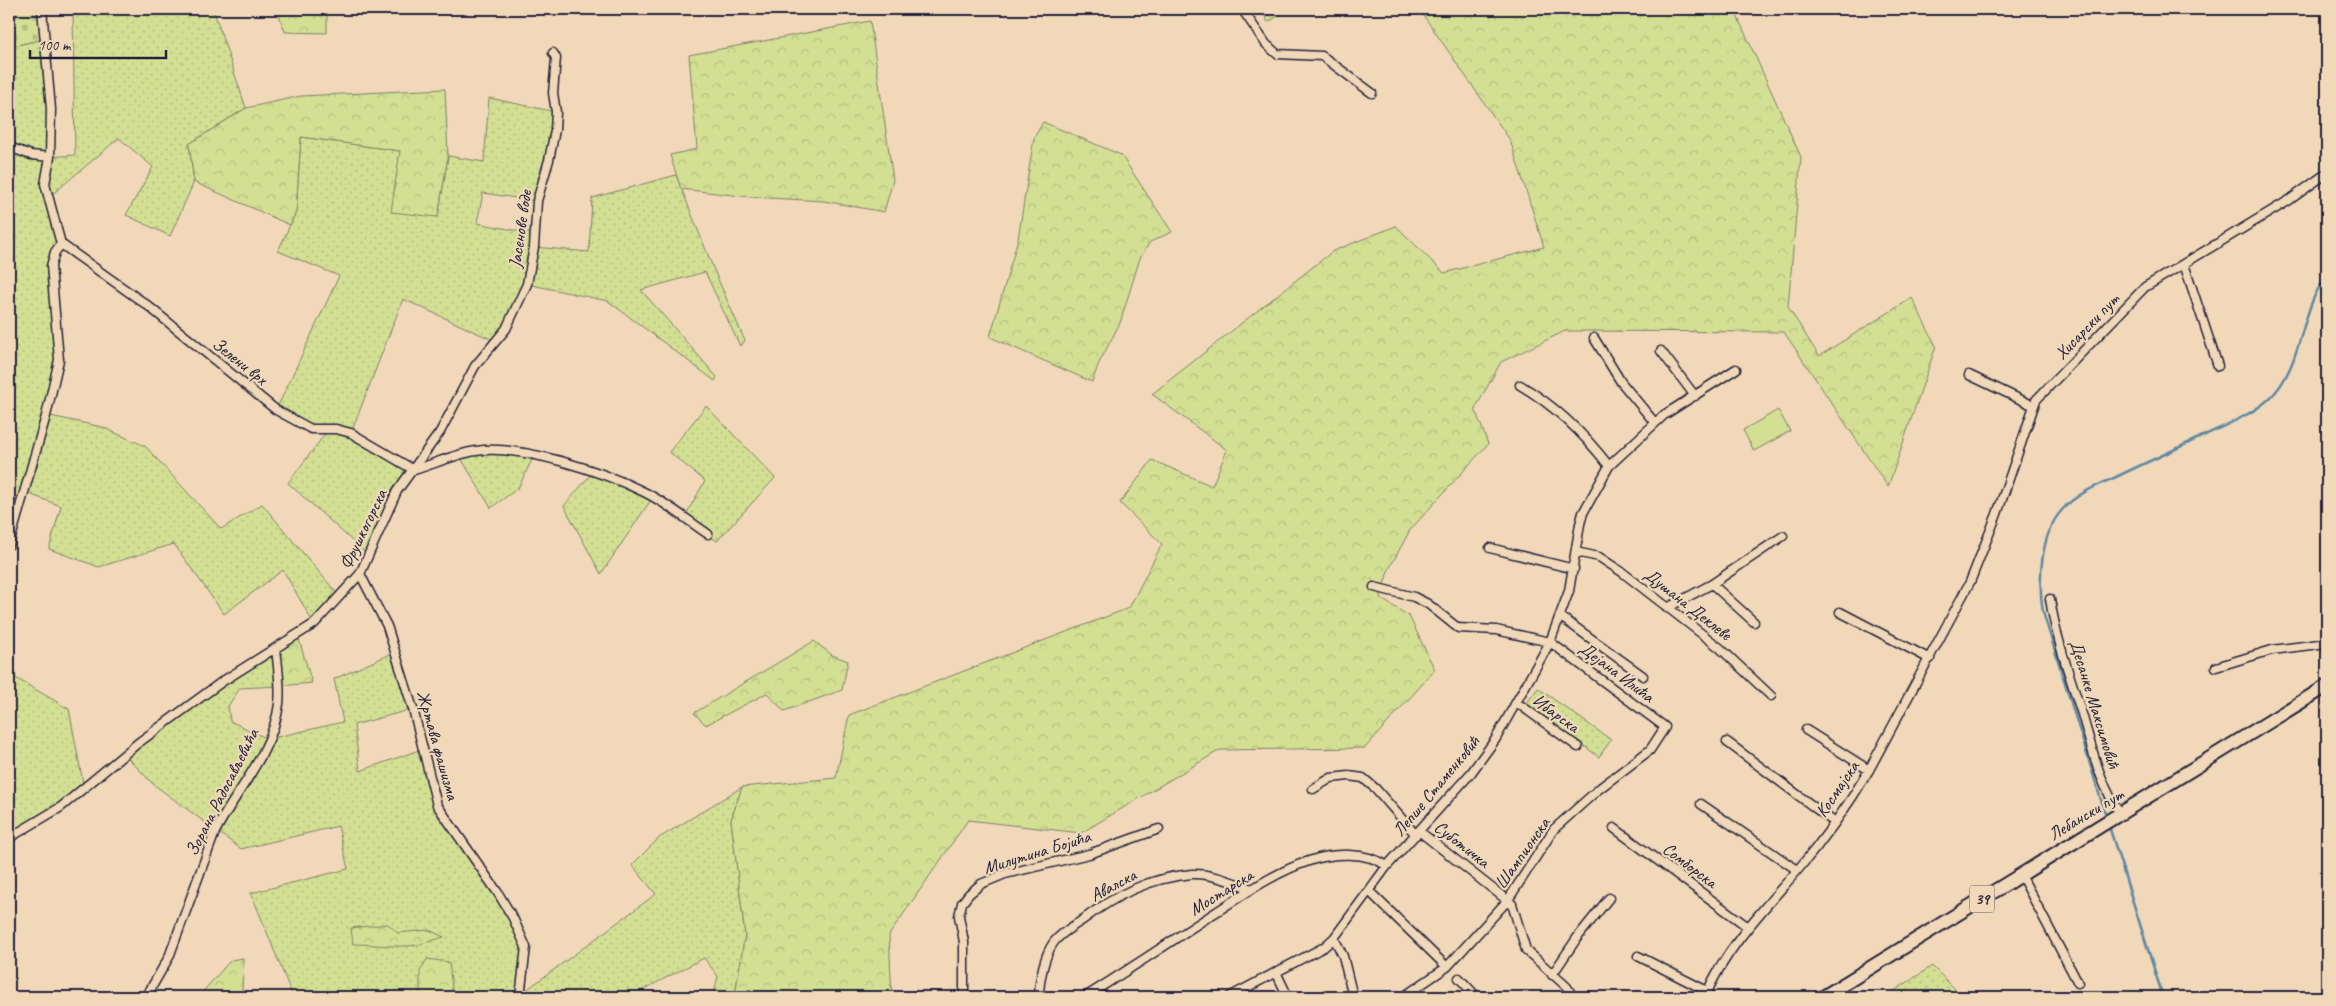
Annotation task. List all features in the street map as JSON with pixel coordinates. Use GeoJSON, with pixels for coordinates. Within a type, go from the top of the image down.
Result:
{"type":"FeatureCollection","features":[{"type":"Feature","properties":{"kind":"main road","name":"Лебански пут"},"geometry":{"type":"LineString","coordinates":[[1823,997],[2327,686]]}},
{"type":"Feature","properties":{"kind":"street"},"geometry":{"type":"LineString","coordinates":[[9,545],[46,416],[59,360],[51,266],[55,252],[61,244],[46,184],[50,158],[51,109],[42,9]]}},
{"type":"Feature","properties":{"kind":"street"},"geometry":{"type":"LineString","coordinates":[[1242,9],[1266,44],[1277,54],[1322,56],[1372,93]]}},
{"type":"Feature","properties":{"kind":"street","name":"Јасенове воде"},"geometry":{"type":"LineString","coordinates":[[414,470],[440,432],[475,366],[506,329],[527,284],[534,247],[537,201],[555,130],[553,93],[556,58],[552,53]]}},
{"type":"Feature","properties":{"kind":"street"},"geometry":{"type":"LineString","coordinates":[[9,147],[31,155],[50,158]]}},
{"type":"Feature","properties":{"kind":"street","name":"Хисарски пут"},"geometry":{"type":"LineString","coordinates":[[1970,582],[1997,514],[2032,405],[2146,287],[2288,201],[2327,173]]}},
{"type":"Feature","properties":{"kind":"street","name":"Зелени врх"},"geometry":{"type":"LineString","coordinates":[[61,244],[147,305],[276,410],[310,429],[336,429],[351,433],[414,470]]}},
{"type":"Feature","properties":{"kind":"street"},"geometry":{"type":"LineString","coordinates":[[2184,264],[2218,366]]}},
{"type":"Feature","properties":{"kind":"street"},"geometry":{"type":"LineString","coordinates":[[1594,338],[1621,382],[1655,423]]}},
{"type":"Feature","properties":{"kind":"street"},"geometry":{"type":"LineString","coordinates":[[1661,351],[1695,396]]}},
{"type":"Feature","properties":{"kind":"street","name":"Лепше Стаменковић"},"geometry":{"type":"LineString","coordinates":[[1229,997],[1324,947],[1334,938],[1387,866],[1471,772],[1495,740],[1550,642],[1561,617],[1574,569],[1583,512],[1609,466],[1655,423],[1736,369]]}},
{"type":"Feature","properties":{"kind":"street"},"geometry":{"type":"LineString","coordinates":[[1969,375],[2032,405]]}},
{"type":"Feature","properties":{"kind":"street"},"geometry":{"type":"LineString","coordinates":[[1520,385],[1533,392],[1575,428],[1595,448],[1609,466]]}},
{"type":"Feature","properties":{"kind":"street"},"geometry":{"type":"LineString","coordinates":[[414,470],[459,455],[486,450],[502,450],[565,462],[643,492],[708,534]]}},
{"type":"Feature","properties":{"kind":"street","name":"Фрушкогорска"},"geometry":{"type":"LineString","coordinates":[[9,838],[61,807],[138,743],[223,681],[314,624],[360,574],[398,491],[414,470]]}},
{"type":"Feature","properties":{"kind":"street"},"geometry":{"type":"LineString","coordinates":[[1667,608],[1712,584],[1783,536]]}},
{"type":"Feature","properties":{"kind":"street"},"geometry":{"type":"LineString","coordinates":[[1490,548],[1574,569]]}},
{"type":"Feature","properties":{"kind":"street","name":"Душана Деклеве"},"geometry":{"type":"LineString","coordinates":[[1576,552],[1599,557],[1622,572],[1720,648],[1770,696]]}},
{"type":"Feature","properties":{"kind":"street","name":"Жртава фашизма"},"geometry":{"type":"LineString","coordinates":[[360,574],[387,626],[413,709],[437,804],[498,893],[526,947],[520,997]]}},
{"type":"Feature","properties":{"kind":"street","name":"Космајска"},"geometry":{"type":"LineString","coordinates":[[1706,994],[1727,956],[1748,927],[1797,870],[1852,800],[1970,582]]}},
{"type":"Feature","properties":{"kind":"street"},"geometry":{"type":"LineString","coordinates":[[1712,584],[1754,622]]}},
{"type":"Feature","properties":{"kind":"street"},"geometry":{"type":"LineString","coordinates":[[1374,587],[1414,597],[1428,604],[1458,628],[1496,630],[1550,642]]}},
{"type":"Feature","properties":{"kind":"street","name":"Десанке Максимовић"},"geometry":{"type":"LineString","coordinates":[[2050,599],[2069,673],[2099,767],[2108,795],[2119,815]]}},
{"type":"Feature","properties":{"kind":"street"},"geometry":{"type":"LineString","coordinates":[[1840,612],[1930,659]]}},
{"type":"Feature","properties":{"kind":"street"},"geometry":{"type":"LineString","coordinates":[[1561,617],[1643,676]]}},
{"type":"Feature","properties":{"kind":"street","name":"Дејана Илића"},"geometry":{"type":"LineString","coordinates":[[1550,642],[1665,727]]}},
{"type":"Feature","properties":{"kind":"street"},"geometry":{"type":"LineString","coordinates":[[2216,667],[2272,650],[2327,643]]}},
{"type":"Feature","properties":{"kind":"street","name":"Зорана Радосављевића"},"geometry":{"type":"LineString","coordinates":[[146,997],[169,957],[215,832],[225,812],[246,782],[268,739],[279,704],[276,649]]}},
{"type":"Feature","properties":{"kind":"street","name":"Ибарска"},"geometry":{"type":"LineString","coordinates":[[1516,702],[1578,747]]}},
{"type":"Feature","properties":{"kind":"street","name":"Шампионска"},"geometry":{"type":"LineString","coordinates":[[1403,997],[1447,967],[1508,900],[1554,829],[1600,788],[1650,750],[1665,727]]}},
{"type":"Feature","properties":{"kind":"street"},"geometry":{"type":"LineString","coordinates":[[1806,730],[1869,770]]}},
{"type":"Feature","properties":{"kind":"street"},"geometry":{"type":"LineString","coordinates":[[1727,742],[1834,822]]}},
{"type":"Feature","properties":{"kind":"street","name":"Суботичка"},"geometry":{"type":"LineString","coordinates":[[1313,789],[1331,778],[1349,776],[1363,778],[1376,788],[1418,833],[1508,900],[1516,911],[1526,950],[1567,987],[1573,997]]}},
{"type":"Feature","properties":{"kind":"street"},"geometry":{"type":"LineString","coordinates":[[1701,804],[1797,870]]}},
{"type":"Feature","properties":{"kind":"street","name":"Сомборска"},"geometry":{"type":"LineString","coordinates":[[1614,828],[1748,927]]}},
{"type":"Feature","properties":{"kind":"street","name":"Милутина Бојића"},"geometry":{"type":"LineString","coordinates":[[964,997],[964,942],[959,916],[962,903],[969,894],[981,884],[1005,874],[1089,854],[1159,829]]}},
{"type":"Feature","properties":{"kind":"street","name":"Мостарска"},"geometry":{"type":"LineString","coordinates":[[1085,997],[1252,889],[1292,868],[1320,858],[1340,856],[1370,857],[1387,866]]}},
{"type":"Feature","properties":{"kind":"street","name":"Авалска"},"geometry":{"type":"LineString","coordinates":[[1039,997],[1049,950],[1054,942],[1094,912],[1136,886],[1152,881],[1194,874],[1205,875],[1252,889]]}},
{"type":"Feature","properties":{"kind":"street"},"geometry":{"type":"LineString","coordinates":[[2021,875],[2078,983]]}},
{"type":"Feature","properties":{"kind":"street"},"geometry":{"type":"LineString","coordinates":[[1369,891],[1447,967]]}},
{"type":"Feature","properties":{"kind":"street"},"geometry":{"type":"LineString","coordinates":[[1552,974],[1609,898]]}},
{"type":"Feature","properties":{"kind":"street"},"geometry":{"type":"LineString","coordinates":[[1334,938],[1343,956],[1353,997]]}},
{"type":"Feature","properties":{"kind":"street"},"geometry":{"type":"LineString","coordinates":[[1638,956],[1706,994]]}},
{"type":"Feature","properties":{"kind":"street"},"geometry":{"type":"LineString","coordinates":[[1276,972],[1288,997]]}},
{"type":"Feature","properties":{"kind":"street"},"geometry":{"type":"LineString","coordinates":[[1459,978],[1477,997]]}},
{"type":"Feature","properties":{"kind":"green space"},"geometry":{"type":"Polygon","coordinates":[[[9,9],[42,9],[43,39],[9,47],[9,9]]]}},
{"type":"Feature","properties":{"kind":"green space"},"geometry":{"type":"Polygon","coordinates":[[[73,9],[213,9],[246,108],[189,144],[194,182],[170,236],[126,215],[153,167],[119,138],[49,197],[61,244],[51,266],[59,348],[46,415],[102,427],[145,446],[221,529],[262,504],[340,597],[314,624],[283,570],[224,614],[174,544],[99,567],[49,549],[61,506],[24,492],[9,545],[9,47],[43,39],[47,46],[50,157],[75,155],[73,9]]]}},
{"type":"Feature","properties":{"kind":"green space"},"geometry":{"type":"Polygon","coordinates":[[[277,9],[327,9],[327,33],[285,32],[277,9]]]}},
{"type":"Feature","properties":{"kind":"green space"},"geometry":{"type":"Polygon","coordinates":[[[1261,9],[1291,9],[1268,22],[1261,9]]]}},
{"type":"Feature","properties":{"kind":"green space"},"geometry":{"type":"Polygon","coordinates":[[[1419,9],[1734,9],[1801,157],[1788,307],[1819,356],[1912,298],[1936,346],[1888,487],[1784,332],[1565,331],[1501,362],[1475,409],[1488,444],[1410,530],[1388,571],[1380,598],[1409,616],[1435,670],[1365,748],[1220,750],[1081,833],[968,820],[889,935],[892,997],[737,997],[735,994],[745,935],[731,820],[742,787],[836,778],[849,715],[1129,608],[1162,544],[1120,503],[1152,460],[1212,486],[1227,450],[1152,394],[1333,251],[1396,226],[1444,273],[1544,247],[1510,140],[1419,9]]]}},
{"type":"Feature","properties":{"kind":"green space"},"geometry":{"type":"Polygon","coordinates":[[[870,21],[893,180],[884,212],[824,201],[750,197],[681,189],[670,155],[697,149],[689,55],[870,21]]]}},
{"type":"Feature","properties":{"kind":"green space"},"geometry":{"type":"Polygon","coordinates":[[[445,89],[448,156],[438,217],[391,212],[400,151],[301,137],[296,212],[290,225],[194,182],[189,144],[246,108],[301,96],[445,89]]]}},
{"type":"Feature","properties":{"kind":"green space"},"geometry":{"type":"Polygon","coordinates":[[[489,98],[556,112],[537,201],[483,193],[477,223],[534,234],[534,247],[589,252],[592,198],[676,175],[745,341],[740,346],[705,272],[641,290],[717,377],[715,381],[608,301],[527,284],[497,342],[403,299],[351,433],[414,470],[397,491],[368,555],[288,483],[328,430],[311,429],[276,410],[339,276],[278,251],[296,212],[301,137],[400,151],[438,217],[448,156],[484,162],[489,98]]]}},
{"type":"Feature","properties":{"kind":"green space"},"geometry":{"type":"Polygon","coordinates":[[[1043,122],[1121,155],[1172,232],[1150,242],[1140,258],[1120,323],[1099,363],[1092,382],[990,337],[1018,239],[1034,138],[1043,122]]]}},
{"type":"Feature","properties":{"kind":"green space"},"geometry":{"type":"Polygon","coordinates":[[[706,406],[775,478],[717,541],[684,518],[705,481],[669,452],[706,406]]]}},
{"type":"Feature","properties":{"kind":"green space"},"geometry":{"type":"Polygon","coordinates":[[[1778,410],[1790,431],[1754,451],[1743,430],[1778,410]]]}},
{"type":"Feature","properties":{"kind":"green space"},"geometry":{"type":"Polygon","coordinates":[[[475,451],[534,456],[518,488],[491,508],[459,455],[475,451]]]}},
{"type":"Feature","properties":{"kind":"green space"},"geometry":{"type":"Polygon","coordinates":[[[593,472],[653,497],[601,574],[564,506],[593,472]]]}},
{"type":"Feature","properties":{"kind":"green space"},"geometry":{"type":"Polygon","coordinates":[[[298,636],[312,683],[279,686],[276,649],[298,636]]]}},
{"type":"Feature","properties":{"kind":"green space"},"geometry":{"type":"Polygon","coordinates":[[[814,641],[832,655],[848,661],[842,690],[784,711],[767,693],[706,725],[694,713],[814,641]]]}},
{"type":"Feature","properties":{"kind":"green space"},"geometry":{"type":"Polygon","coordinates":[[[276,649],[279,686],[240,688],[228,706],[230,721],[268,739],[343,722],[334,679],[395,652],[413,709],[354,725],[360,771],[422,749],[437,805],[498,893],[526,947],[521,994],[656,894],[632,865],[659,838],[742,787],[731,820],[745,935],[735,994],[737,997],[713,997],[718,976],[704,958],[629,997],[293,997],[251,893],[348,869],[338,826],[241,849],[153,784],[124,754],[276,649]]]}},
{"type":"Feature","properties":{"kind":"green space"},"geometry":{"type":"Polygon","coordinates":[[[9,674],[69,709],[84,788],[9,838],[9,674]]]}},
{"type":"Feature","properties":{"kind":"green space"},"geometry":{"type":"Polygon","coordinates":[[[1538,688],[1611,740],[1599,757],[1526,704],[1538,688]]]}},
{"type":"Feature","properties":{"kind":"green space"},"geometry":{"type":"Polygon","coordinates":[[[388,924],[398,933],[429,930],[444,937],[409,946],[353,944],[351,928],[388,924]]]}},
{"type":"Feature","properties":{"kind":"green space"},"geometry":{"type":"Polygon","coordinates":[[[243,958],[242,997],[198,997],[231,960],[243,958]]]}},
{"type":"Feature","properties":{"kind":"green space"},"geometry":{"type":"Polygon","coordinates":[[[427,959],[449,962],[453,997],[420,997],[420,971],[427,959]]]}},
{"type":"Feature","properties":{"kind":"green space"},"geometry":{"type":"Polygon","coordinates":[[[1932,966],[1963,997],[1885,997],[1932,966]]]}},
{"type":"Feature","properties":{"kind":"waterway"},"geometry":{"type":"LineString","coordinates":[[2106,816],[2043,612],[2041,600],[2042,559],[2049,532],[2062,510],[2080,495],[2237,420],[2269,399],[2280,386],[2289,370],[2311,304],[2327,276]]}},
{"type":"Feature","properties":{"kind":"waterway"},"geometry":{"type":"LineString","coordinates":[[2109,826],[2163,997]]}}]}
